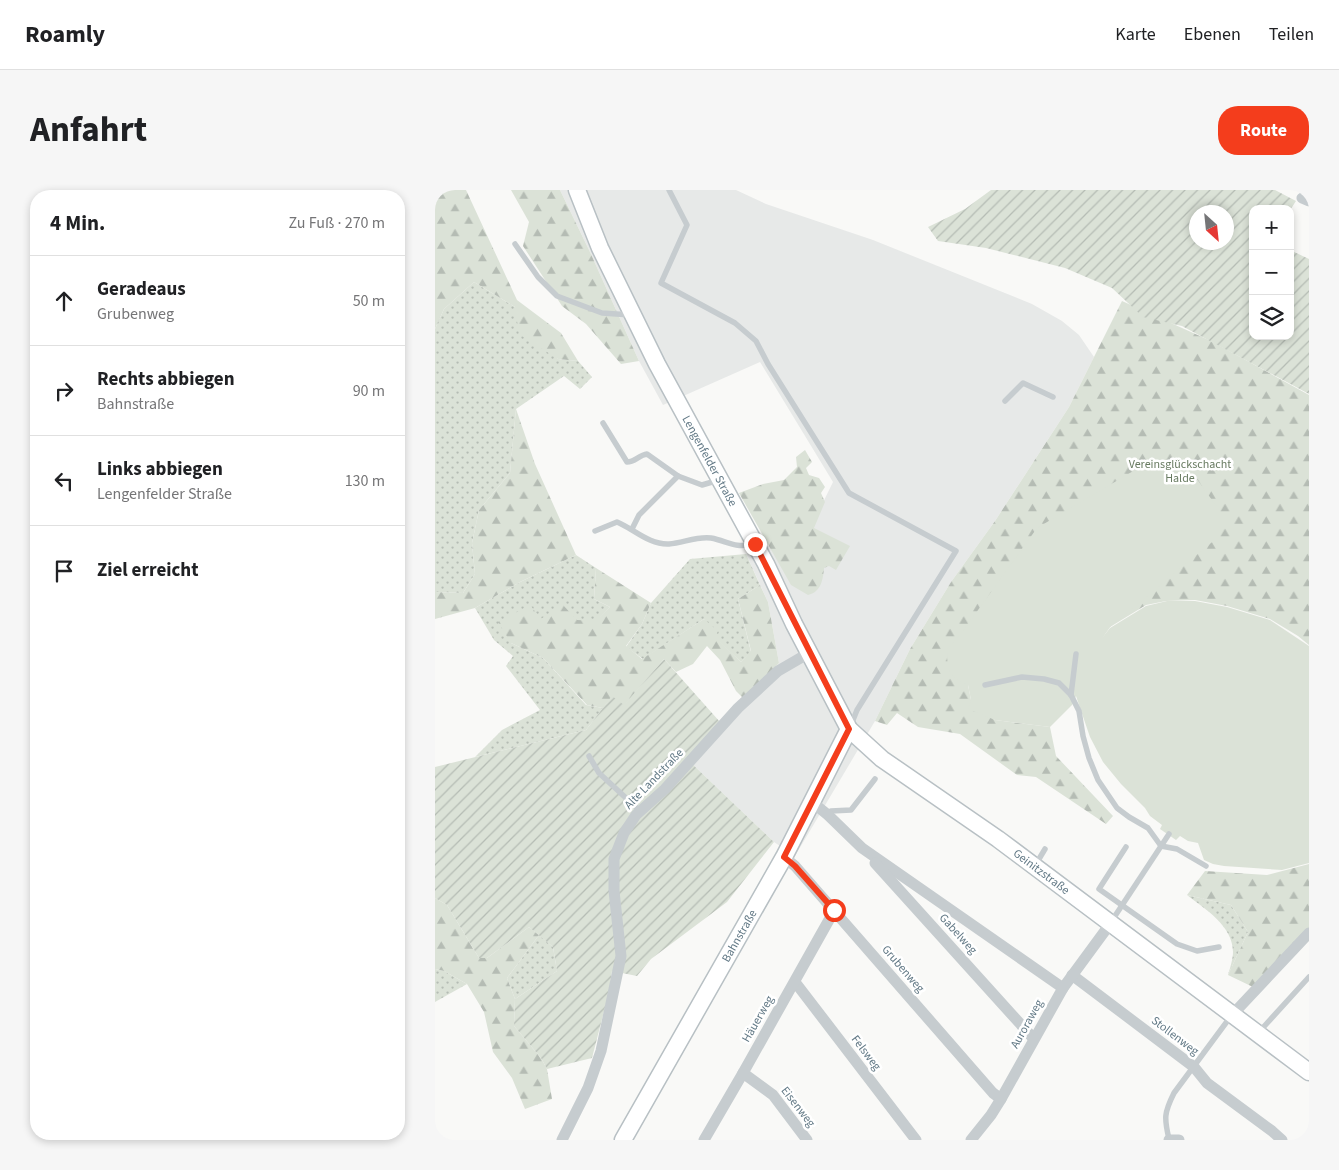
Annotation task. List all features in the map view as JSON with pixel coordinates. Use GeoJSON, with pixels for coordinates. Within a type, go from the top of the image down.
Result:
{"type":"FeatureCollection","features":[{"type":"Feature","properties":{"kind":"main road","name":"Lengenfelder Straße"},"geometry":{"type":"LineString","coordinates":[[577,190],[601,248],[633,316],[719,480],[755,544],[809,654],[849,729]]}},
{"type":"Feature","properties":{"kind":"main road","name":"Geinitzstraße"},"geometry":{"type":"LineString","coordinates":[[849,729],[882,759],[935,794],[1035,866],[1309,1072]]}},
{"type":"Feature","properties":{"kind":"main road","name":"Bahnstraße"},"geometry":{"type":"LineString","coordinates":[[623,1140],[784,857],[849,729]]}},
{"type":"Feature","properties":{"kind":"street","name":"Alte Landstraße"},"geometry":{"type":"LineString","coordinates":[[562,1140],[588,1088],[601,1051],[621,956],[614,891],[615,859],[624,833],[640,811],[665,789],[738,708],[778,671],[809,654]]}},
{"type":"Feature","properties":{"kind":"street","name":"Gabelweg"},"geometry":{"type":"LineString","coordinates":[[812,802],[862,848],[1033,1038]]}},
{"type":"Feature","properties":{"kind":"street","name":"Gabelweg"},"geometry":{"type":"LineString","coordinates":[[862,848],[1063,988]]}},
{"type":"Feature","properties":{"kind":"street","name":"Grubenweg"},"geometry":{"type":"LineString","coordinates":[[784,857],[795,866],[834,910],[993,1093],[1001,1098]]}},
{"type":"Feature","properties":{"kind":"street","name":"Häuerweg"},"geometry":{"type":"LineString","coordinates":[[703,1140],[795,982],[834,910]]}},
{"type":"Feature","properties":{"kind":"street","name":"Auroraweg"},"geometry":{"type":"LineString","coordinates":[[971,1140],[1001,1098],[1033,1038],[1063,988],[1110,924]]}},
{"type":"Feature","properties":{"kind":"street"},"geometry":{"type":"LineString","coordinates":[[1233,1014],[1309,933]]}},
{"type":"Feature","properties":{"kind":"street","name":"Stollenweg"},"geometry":{"type":"LineString","coordinates":[[1072,975],[1194,1067],[1207,1083],[1273,1131],[1282,1140]]}},
{"type":"Feature","properties":{"kind":"street","name":"Felsweg"},"geometry":{"type":"LineString","coordinates":[[795,982],[916,1140]]}},
{"type":"Feature","properties":{"kind":"street","name":"Eisenweg"},"geometry":{"type":"LineString","coordinates":[[743,1073],[773,1095],[807,1140]]}},
{"type":"Feature","properties":{"kind":"lane"},"geometry":{"type":"LineString","coordinates":[[669,190],[687,225],[661,283],[735,323],[756,340],[768,364],[849,493],[955,551],[857,710],[849,729]]}},
{"type":"Feature","properties":{"kind":"lane"},"geometry":{"type":"LineString","coordinates":[[515,244],[538,277],[557,296],[602,312],[633,316]]}},
{"type":"Feature","properties":{"kind":"lane"},"geometry":{"type":"LineString","coordinates":[[1005,401],[1023,384],[1053,397]]}},
{"type":"Feature","properties":{"kind":"lane"},"geometry":{"type":"LineString","coordinates":[[603,423],[627,462],[633,462],[641,455],[647,454],[678,476],[702,485],[719,480]]}},
{"type":"Feature","properties":{"kind":"lane"},"geometry":{"type":"LineString","coordinates":[[632,529],[639,515],[678,476]]}},
{"type":"Feature","properties":{"kind":"lane"},"geometry":{"type":"LineString","coordinates":[[595,532],[617,522],[632,529],[645,539],[667,544],[701,538],[711,538],[742,548],[755,544]]}},
{"type":"Feature","properties":{"kind":"lane"},"geometry":{"type":"LineString","coordinates":[[1071,695],[1076,654]]}},
{"type":"Feature","properties":{"kind":"lane"},"geometry":{"type":"LineString","coordinates":[[985,686],[1022,678],[1044,679],[1059,683],[1071,695],[1079,711],[1089,758],[1099,780],[1117,808],[1148,828],[1161,846],[1177,849],[1206,866]]}},
{"type":"Feature","properties":{"kind":"lane"},"geometry":{"type":"LineString","coordinates":[[589,756],[599,773],[640,811]]}},
{"type":"Feature","properties":{"kind":"lane"},"geometry":{"type":"LineString","coordinates":[[828,815],[831,812],[851,810],[875,779]]}},
{"type":"Feature","properties":{"kind":"lane"},"geometry":{"type":"LineString","coordinates":[[1110,924],[1169,834]]}},
{"type":"Feature","properties":{"kind":"lane"},"geometry":{"type":"LineString","coordinates":[[1125,847],[1099,889],[1177,944],[1197,951],[1219,947]]}},
{"type":"Feature","properties":{"kind":"lane"},"geometry":{"type":"LineString","coordinates":[[1035,866],[1045,849]]}},
{"type":"Feature","properties":{"kind":"lane"},"geometry":{"type":"LineString","coordinates":[[1258,1033],[1309,977]]}},
{"type":"Feature","properties":{"kind":"lane"},"geometry":{"type":"LineString","coordinates":[[1172,1140],[1165,1122],[1168,1107],[1224,1023],[1233,1014]]}},
{"type":"Feature","properties":{"kind":"shaded area"},"geometry":{"type":"Polygon","coordinates":[[[560,190],[736,190],[766,204],[873,240],[1032,304],[1062,321],[1079,335],[1094,357],[1069,407],[995,521],[951,582],[910,649],[875,721],[795,856],[774,842],[688,760],[720,722],[779,663],[768,602],[746,554],[811,527],[833,482],[760,362],[663,405],[639,361],[560,190]]]}},
{"type":"Feature","properties":{"kind":"green space"},"geometry":{"type":"Polygon","coordinates":[[[435,190],[466,190],[517,300],[561,333],[578,361],[558,359],[519,334],[515,307],[474,282],[444,309],[435,329],[435,190]]]}},
{"type":"Feature","properties":{"kind":"green space"},"geometry":{"type":"Polygon","coordinates":[[[511,190],[560,190],[639,361],[621,364],[586,324],[562,306],[523,246],[529,222],[511,190]]]}},
{"type":"Feature","properties":{"kind":"green space"},"geometry":{"type":"Polygon","coordinates":[[[991,190],[1275,190],[1296,201],[1293,205],[1249,205],[1249,340],[1294,340],[1294,252],[1309,259],[1309,394],[1182,326],[1143,317],[1112,288],[1065,268],[986,248],[938,241],[928,227],[965,209],[991,190]]]}},
{"type":"Feature","properties":{"kind":"green space"},"geometry":{"type":"Polygon","coordinates":[[[474,282],[515,307],[558,359],[578,361],[592,377],[580,389],[564,376],[516,409],[510,473],[479,510],[472,543],[475,574],[463,593],[435,592],[435,329],[444,309],[474,282]]]}},
{"type":"Feature","properties":{"kind":"green space","name":"Vereinsglückschacht Halde"},"geometry":{"type":"Polygon","coordinates":[[[1122,301],[1211,341],[1309,395],[1309,645],[1270,619],[1227,606],[1195,600],[1166,601],[1146,605],[1110,627],[1093,651],[968,685],[971,700],[995,720],[1050,727],[1056,756],[1113,816],[1106,824],[1036,777],[1017,775],[960,734],[918,727],[897,713],[887,725],[875,721],[910,649],[951,582],[995,521],[1069,407],[1122,301]]]}},
{"type":"Feature","properties":{"kind":"green space"},"geometry":{"type":"Polygon","coordinates":[[[516,409],[535,464],[576,555],[520,582],[475,608],[435,619],[435,592],[463,593],[475,574],[472,543],[479,510],[510,473],[516,409]]]}},
{"type":"Feature","properties":{"kind":"green space"},"geometry":{"type":"Polygon","coordinates":[[[805,450],[812,462],[806,468],[809,475],[819,478],[825,487],[821,493],[825,502],[814,528],[850,546],[836,570],[829,566],[824,568],[819,588],[808,595],[791,585],[739,493],[763,484],[784,480],[797,467],[796,457],[805,450]]]}},
{"type":"Feature","properties":{"kind":"green space"},"geometry":{"type":"Polygon","coordinates":[[[1140,467],[1189,468],[1217,507],[1217,538],[1110,627],[1102,638],[1110,628],[1146,606],[1167,601],[1195,601],[1227,607],[1270,620],[1309,646],[1309,863],[1282,870],[1224,866],[1204,860],[1198,843],[1188,841],[1180,836],[1176,840],[1160,829],[1162,825],[1150,816],[1103,762],[1090,737],[1076,696],[1072,705],[1050,727],[995,720],[968,709],[971,700],[968,685],[956,679],[950,672],[947,662],[947,649],[960,635],[1037,528],[1140,467]]]}},
{"type":"Feature","properties":{"kind":"green space"},"geometry":{"type":"Polygon","coordinates":[[[746,554],[760,585],[738,599],[751,652],[741,662],[714,637],[704,619],[643,659],[626,647],[642,624],[651,603],[690,559],[746,554]]]}},
{"type":"Feature","properties":{"kind":"green space"},"geometry":{"type":"Polygon","coordinates":[[[576,555],[596,568],[594,599],[610,607],[595,622],[577,621],[511,643],[543,658],[586,705],[603,708],[586,730],[475,757],[502,730],[540,710],[506,666],[513,656],[494,640],[475,608],[520,582],[576,555]]]}},
{"type":"Feature","properties":{"kind":"green space"},"geometry":{"type":"Polygon","coordinates":[[[596,568],[651,603],[642,624],[626,646],[642,659],[704,619],[718,631],[715,637],[741,662],[751,651],[738,599],[760,585],[768,602],[779,663],[744,699],[736,691],[720,660],[707,646],[693,664],[676,672],[664,659],[624,706],[612,697],[603,708],[587,705],[543,658],[511,643],[498,622],[530,605],[541,619],[562,604],[577,620],[595,621],[610,607],[594,599],[596,568]]]}},
{"type":"Feature","properties":{"kind":"green space"},"geometry":{"type":"Polygon","coordinates":[[[664,659],[720,722],[688,760],[774,842],[727,902],[651,959],[637,976],[612,971],[609,992],[592,1058],[547,1069],[541,1058],[514,1026],[515,999],[557,971],[553,947],[529,927],[487,958],[479,958],[447,905],[435,898],[435,767],[586,730],[612,696],[624,705],[664,659]]]}},
{"type":"Feature","properties":{"kind":"green space"},"geometry":{"type":"Polygon","coordinates":[[[1309,864],[1309,929],[1253,987],[1228,975],[1248,932],[1231,905],[1187,895],[1205,871],[1267,875],[1309,864]]]}},
{"type":"Feature","properties":{"kind":"green space"},"geometry":{"type":"Polygon","coordinates":[[[1187,895],[1231,905],[1248,932],[1228,975],[1233,952],[1228,934],[1217,919],[1187,895]]]}},
{"type":"Feature","properties":{"kind":"green space"},"geometry":{"type":"Polygon","coordinates":[[[435,898],[447,905],[479,958],[487,958],[529,927],[539,935],[507,978],[515,999],[514,1026],[541,1058],[547,1069],[552,1099],[525,1109],[512,1078],[493,1052],[484,1012],[467,984],[444,971],[435,969],[435,898]]]}},
{"type":"Feature","properties":{"kind":"green space"},"geometry":{"type":"Polygon","coordinates":[[[539,935],[553,947],[557,971],[515,999],[507,978],[539,935]]]}},
{"type":"Feature","properties":{"kind":"green space"},"geometry":{"type":"Polygon","coordinates":[[[435,969],[444,971],[467,984],[435,1002],[435,969]]]}},
{"type":"Feature","properties":{"kind":"route"},"geometry":{"type":"LineString","coordinates":[[755,544],[849,729],[784,857],[795,866],[834,910]]}}]}
